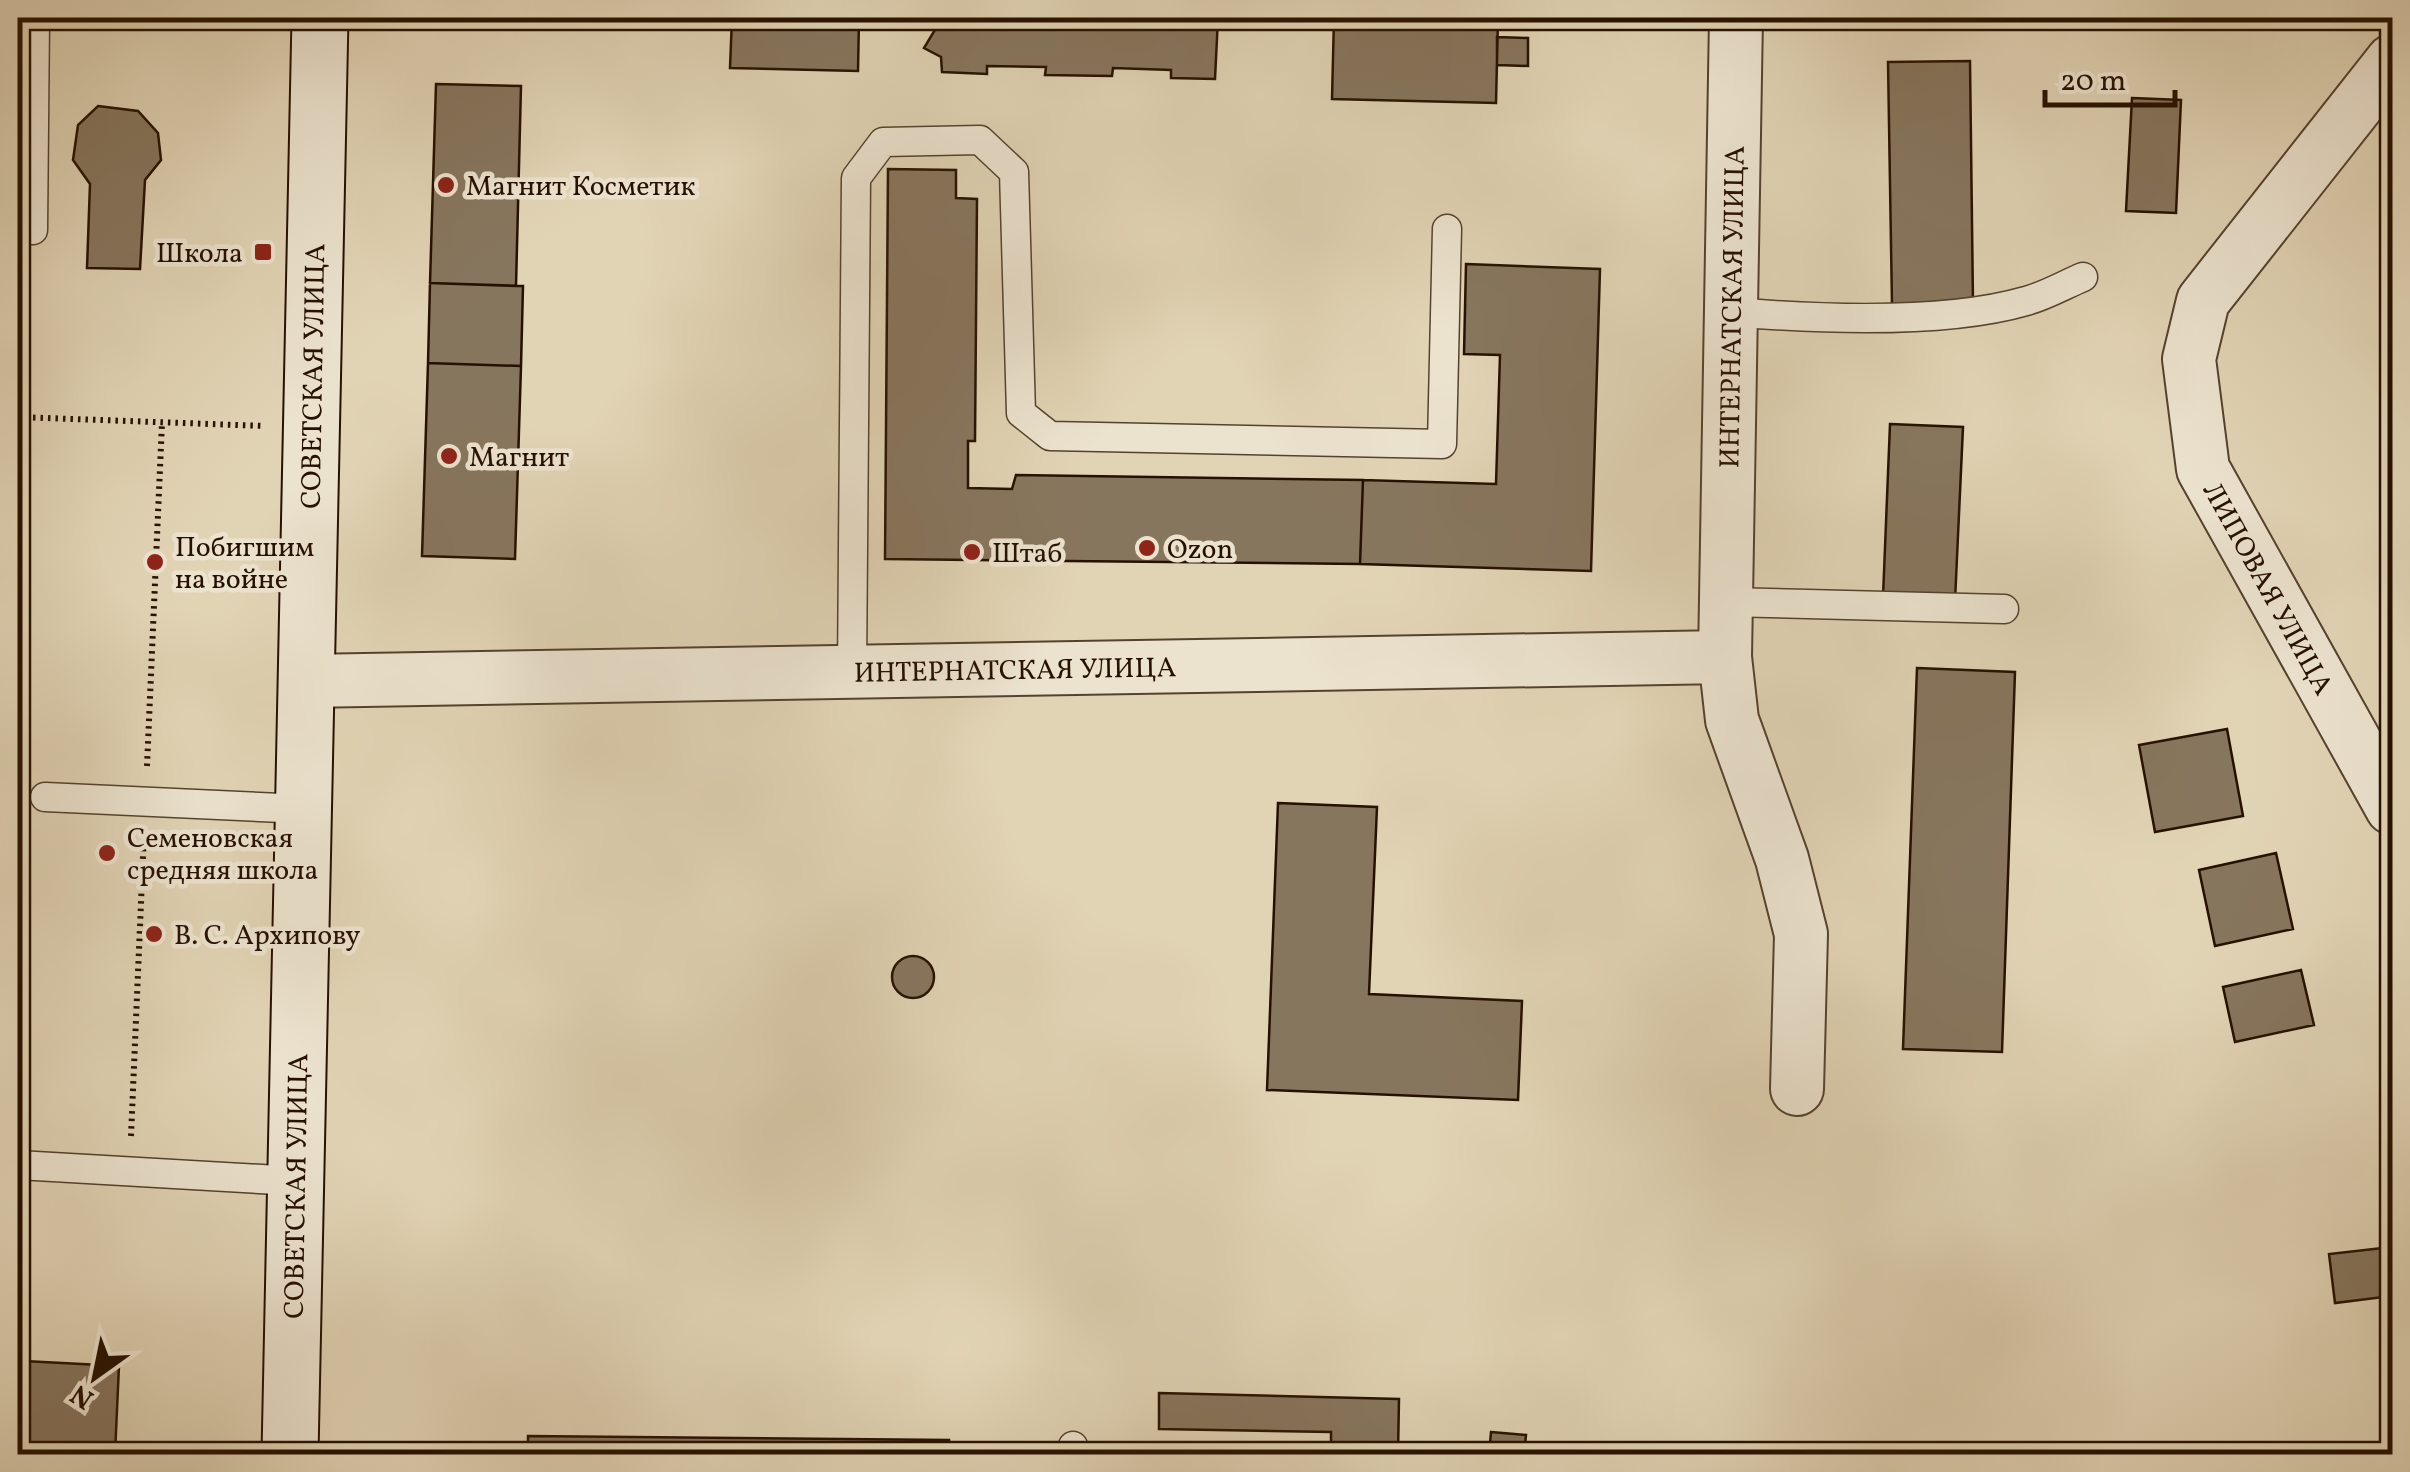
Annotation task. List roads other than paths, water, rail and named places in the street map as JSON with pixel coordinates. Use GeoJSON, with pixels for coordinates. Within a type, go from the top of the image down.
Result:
{"type":"FeatureCollection","features":[{"type":"Feature","properties":{"kind":"main road","name":"СОВЕТСКАЯ УЛИЦА"},"geometry":{"type":"LineString","coordinates":[[290,1454],[320,18]]}},
{"type":"Feature","properties":{"kind":"street","name":"ИНТЕРНАТСКАЯ УЛИЦА"},"geometry":{"type":"LineString","coordinates":[[1736,18],[1725,657],[1732,720],[1782,859],[1801,934],[1797,1089]]}},
{"type":"Feature","properties":{"kind":"street","name":"ЛИПОВАЯ УЛИЦА"},"geometry":{"type":"LineString","coordinates":[[2392,62],[2203,301],[2188,359],[2203,470],[2392,808]]}},
{"type":"Feature","properties":{"kind":"street","name":"ИНТЕРНАТСКАЯ УЛИЦА"},"geometry":{"type":"LineString","coordinates":[[306,682],[1725,657]]}},
{"type":"Feature","properties":{"kind":"lane"},"geometry":{"type":"LineString","coordinates":[[18,230],[33,230],[34,18]]}},
{"type":"Feature","properties":{"kind":"lane"},"geometry":{"type":"LineString","coordinates":[[852,672],[856,178],[883,142],[980,140],[1014,172],[1021,414],[1050,436],[1442,444],[1448,228]]}},
{"type":"Feature","properties":{"kind":"lane"},"geometry":{"type":"LineString","coordinates":[[1731,312],[1802,318],[1969,312],[2027,301],[2083,277]]}},
{"type":"Feature","properties":{"kind":"lane"},"geometry":{"type":"LineString","coordinates":[[1726,602],[2004,609]]}},
{"type":"Feature","properties":{"kind":"lane"},"geometry":{"type":"LineString","coordinates":[[45,797],[303,809]]}},
{"type":"Feature","properties":{"kind":"lane"},"geometry":{"type":"LineString","coordinates":[[18,1165],[295,1180]]}},
{"type":"Feature","properties":{"kind":"place","name":"Магнит Косметик"},"geometry":{"type":"Point","coordinates":[446,185]}},
{"type":"Feature","properties":{"kind":"place","name":"Школа"},"geometry":{"type":"Point","coordinates":[263,252]}},
{"type":"Feature","properties":{"kind":"place","name":"Магнит"},"geometry":{"type":"Point","coordinates":[449,456]}},
{"type":"Feature","properties":{"kind":"place","name":"Ozon"},"geometry":{"type":"Point","coordinates":[1147,548]}},
{"type":"Feature","properties":{"kind":"place","name":"Штаб"},"geometry":{"type":"Point","coordinates":[972,552]}},
{"type":"Feature","properties":{"kind":"place","name":"Побигшим на войне"},"geometry":{"type":"Point","coordinates":[155,562]}},
{"type":"Feature","properties":{"kind":"place","name":"Семеновская средняя школа"},"geometry":{"type":"Point","coordinates":[107,853]}},
{"type":"Feature","properties":{"kind":"place","name":"В. С. Архипову"},"geometry":{"type":"Point","coordinates":[154,934]}}]}
